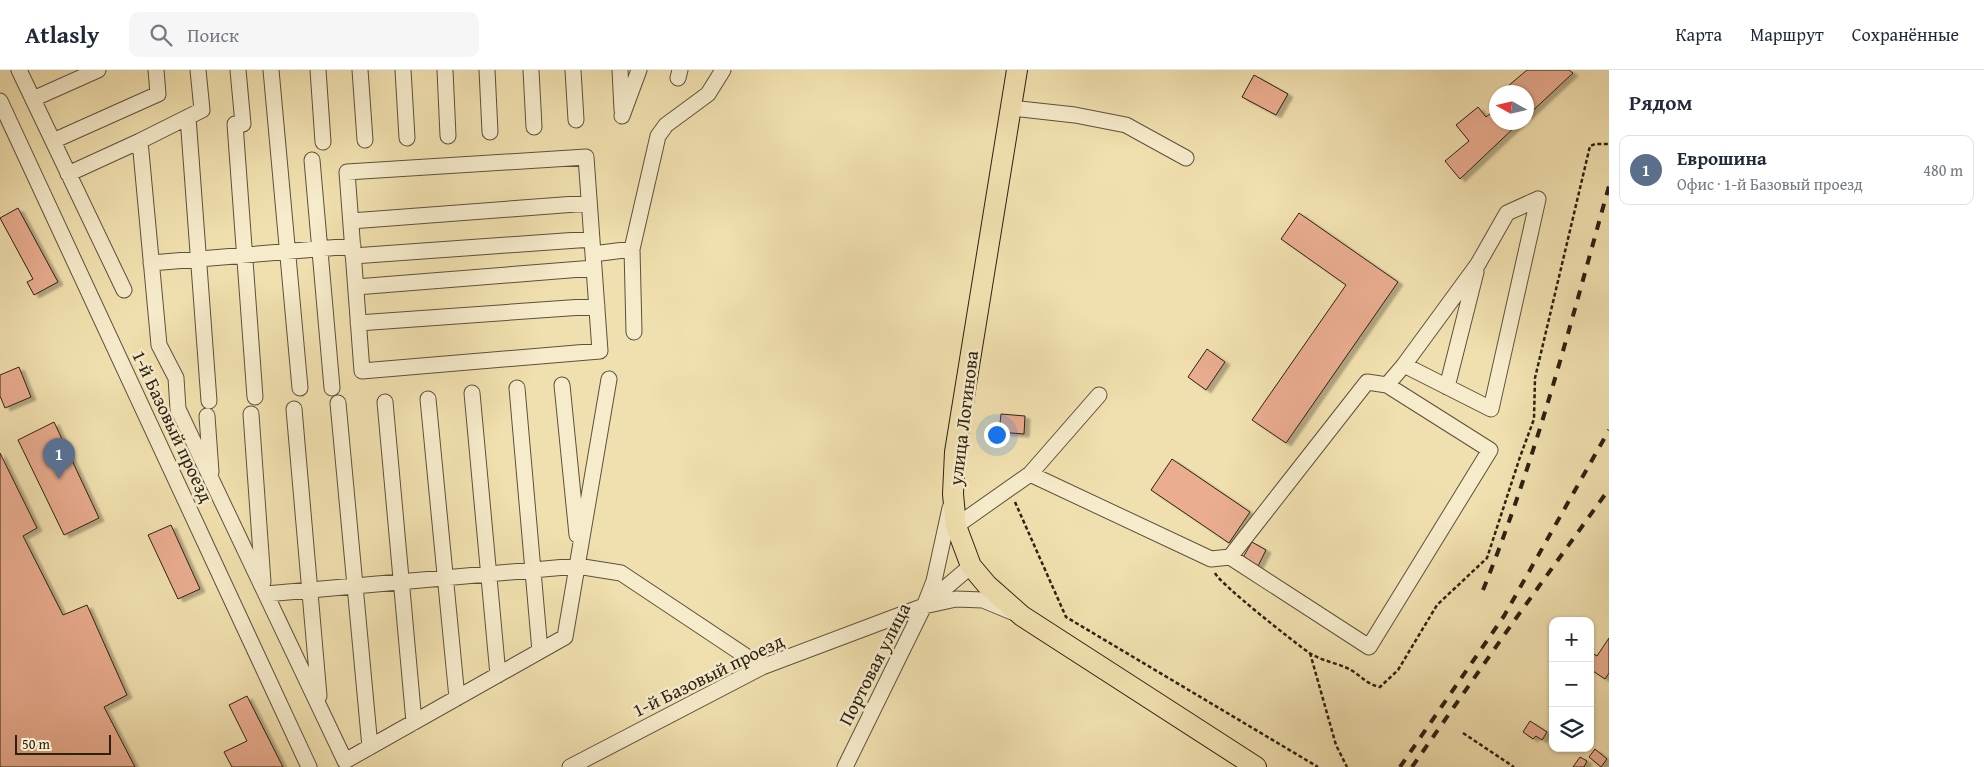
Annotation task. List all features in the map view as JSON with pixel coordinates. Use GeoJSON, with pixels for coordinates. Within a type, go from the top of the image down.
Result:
{"type":"FeatureCollection","features":[{"type":"Feature","properties":{"kind":"main road","name":"улица Логинова"},"geometry":{"type":"LineString","coordinates":[[1015,71],[1011,108],[954,452],[956,526],[971,566],[987,585],[1022,616],[1256,767]]}},
{"type":"Feature","properties":{"kind":"street"},"geometry":{"type":"LineString","coordinates":[[19,70],[124,290]]}},
{"type":"Feature","properties":{"kind":"street"},"geometry":{"type":"LineString","coordinates":[[33,99],[98,70]]}},
{"type":"Feature","properties":{"kind":"street"},"geometry":{"type":"LineString","coordinates":[[53,140],[158,94],[156,70]]}},
{"type":"Feature","properties":{"kind":"street"},"geometry":{"type":"LineString","coordinates":[[68,174],[202,110],[198,70]]}},
{"type":"Feature","properties":{"kind":"street"},"geometry":{"type":"LineString","coordinates":[[238,70],[243,124],[235,124],[255,397]]}},
{"type":"Feature","properties":{"kind":"street"},"geometry":{"type":"LineString","coordinates":[[271,70],[300,388]]}},
{"type":"Feature","properties":{"kind":"street"},"geometry":{"type":"LineString","coordinates":[[318,70],[323,142]]}},
{"type":"Feature","properties":{"kind":"street"},"geometry":{"type":"LineString","coordinates":[[360,70],[365,140]]}},
{"type":"Feature","properties":{"kind":"street"},"geometry":{"type":"LineString","coordinates":[[403,70],[407,138]]}},
{"type":"Feature","properties":{"kind":"street"},"geometry":{"type":"LineString","coordinates":[[445,70],[448,136]]}},
{"type":"Feature","properties":{"kind":"street"},"geometry":{"type":"LineString","coordinates":[[487,70],[490,132]]}},
{"type":"Feature","properties":{"kind":"street"},"geometry":{"type":"LineString","coordinates":[[531,70],[534,127]]}},
{"type":"Feature","properties":{"kind":"street"},"geometry":{"type":"LineString","coordinates":[[573,70],[576,120]]}},
{"type":"Feature","properties":{"kind":"street"},"geometry":{"type":"LineString","coordinates":[[620,70],[622,116],[639,70]]}},
{"type":"Feature","properties":{"kind":"street"},"geometry":{"type":"LineString","coordinates":[[634,332],[632,249],[658,136],[666,125],[708,94],[723,70]]}},
{"type":"Feature","properties":{"kind":"street","name":"1-й Базовый проезд"},"geometry":{"type":"LineString","coordinates":[[0,101],[309,767]]}},
{"type":"Feature","properties":{"kind":"street"},"geometry":{"type":"LineString","coordinates":[[1011,108],[1075,115],[1126,125],[1186,158]]}},
{"type":"Feature","properties":{"kind":"street"},"geometry":{"type":"LineString","coordinates":[[188,117],[212,481]]}},
{"type":"Feature","properties":{"kind":"street"},"geometry":{"type":"LineString","coordinates":[[140,141],[159,345],[176,378],[178,409],[345,761],[565,637],[609,379]]}},
{"type":"Feature","properties":{"kind":"street"},"geometry":{"type":"LineString","coordinates":[[586,157],[600,351],[362,371],[351,221],[347,172],[586,157]]}},
{"type":"Feature","properties":{"kind":"street"},"geometry":{"type":"LineString","coordinates":[[312,160],[332,388]]}},
{"type":"Feature","properties":{"kind":"street"},"geometry":{"type":"LineString","coordinates":[[1387,384],[1404,365],[1478,264],[1507,213],[1538,199],[1490,409],[1404,365]]}},
{"type":"Feature","properties":{"kind":"street"},"geometry":{"type":"LineString","coordinates":[[351,221],[589,204]]}},
{"type":"Feature","properties":{"kind":"street"},"geometry":{"type":"LineString","coordinates":[[151,263],[320,249],[353,251],[592,239]]}},
{"type":"Feature","properties":{"kind":"street"},"geometry":{"type":"LineString","coordinates":[[356,287],[594,261],[632,249]]}},
{"type":"Feature","properties":{"kind":"street"},"geometry":{"type":"LineString","coordinates":[[1447,387],[1478,264]]}},
{"type":"Feature","properties":{"kind":"street"},"geometry":{"type":"LineString","coordinates":[[358,323],[597,306]]}},
{"type":"Feature","properties":{"kind":"street"},"geometry":{"type":"LineString","coordinates":[[1030,474],[1211,559],[1230,557],[1369,647],[1490,450],[1387,384],[1367,382],[1230,557]]}},
{"type":"Feature","properties":{"kind":"street"},"geometry":{"type":"LineString","coordinates":[[562,385],[578,561]]}},
{"type":"Feature","properties":{"kind":"street"},"geometry":{"type":"LineString","coordinates":[[517,388],[540,651]]}},
{"type":"Feature","properties":{"kind":"street"},"geometry":{"type":"LineString","coordinates":[[472,393],[498,675]]}},
{"type":"Feature","properties":{"kind":"street"},"geometry":{"type":"LineString","coordinates":[[956,526],[1030,474],[1099,395]]}},
{"type":"Feature","properties":{"kind":"street"},"geometry":{"type":"LineString","coordinates":[[428,398],[456,698]]}},
{"type":"Feature","properties":{"kind":"street"},"geometry":{"type":"LineString","coordinates":[[385,402],[414,722]]}},
{"type":"Feature","properties":{"kind":"street"},"geometry":{"type":"LineString","coordinates":[[338,404],[370,747]]}},
{"type":"Feature","properties":{"kind":"street"},"geometry":{"type":"LineString","coordinates":[[294,409],[320,707]]}},
{"type":"Feature","properties":{"kind":"street"},"geometry":{"type":"LineString","coordinates":[[251,414],[265,592]]}},
{"type":"Feature","properties":{"kind":"street"},"geometry":{"type":"LineString","coordinates":[[924,606],[934,581],[954,494]]}},
{"type":"Feature","properties":{"kind":"street"},"geometry":{"type":"LineString","coordinates":[[265,592],[310,590],[533,570],[578,561],[621,573],[762,667]]}},
{"type":"Feature","properties":{"kind":"street","name":"Портовая улица"},"geometry":{"type":"LineString","coordinates":[[844,767],[924,606],[971,566]]}},
{"type":"Feature","properties":{"kind":"street"},"geometry":{"type":"LineString","coordinates":[[924,606],[956,599],[983,600],[1022,616]]}},
{"type":"Feature","properties":{"kind":"street","name":"1-й Базовый проезд"},"geometry":{"type":"LineString","coordinates":[[570,767],[762,667],[924,606]]}},
{"type":"Feature","properties":{"kind":"path"},"geometry":{"type":"LineString","coordinates":[[1487,558],[1534,419],[1536,378],[1590,146],[1609,144]]}},
{"type":"Feature","properties":{"kind":"path"},"geometry":{"type":"LineString","coordinates":[[1009,489],[1066,617],[1318,767]]}},
{"type":"Feature","properties":{"kind":"path"},"geometry":{"type":"LineString","coordinates":[[1310,653],[1319,691],[1336,745],[1346,767]]}},
{"type":"Feature","properties":{"kind":"path"},"geometry":{"type":"LineString","coordinates":[[1463,733],[1514,767]]}},
{"type":"Feature","properties":{"kind":"building"},"geometry":{"type":"Polygon","coordinates":[[[1527,70],[1569,70],[1573,73],[1534,110],[1534,85],[1509,85],[1527,70]]]}},
{"type":"Feature","properties":{"kind":"building"},"geometry":{"type":"Polygon","coordinates":[[[1254,75],[1288,94],[1276,115],[1242,97],[1254,75]]]}},
{"type":"Feature","properties":{"kind":"building"},"geometry":{"type":"Polygon","coordinates":[[[1478,107],[1486,117],[1489,115],[1489,130],[1512,130],[1460,179],[1445,161],[1469,141],[1456,125],[1478,107]]]}},
{"type":"Feature","properties":{"kind":"building"},"geometry":{"type":"Polygon","coordinates":[[[18,208],[58,282],[34,295],[27,282],[33,279],[0,218],[18,208]]]}},
{"type":"Feature","properties":{"kind":"building"},"geometry":{"type":"Polygon","coordinates":[[[1299,213],[1398,282],[1286,443],[1252,420],[1346,285],[1281,239],[1299,213]]]}},
{"type":"Feature","properties":{"kind":"building"},"geometry":{"type":"Polygon","coordinates":[[[1207,349],[1225,362],[1206,390],[1188,377],[1207,349]]]}},
{"type":"Feature","properties":{"kind":"building"},"geometry":{"type":"Polygon","coordinates":[[[19,367],[31,397],[5,408],[0,396],[0,375],[19,367]]]}},
{"type":"Feature","properties":{"kind":"building"},"geometry":{"type":"Polygon","coordinates":[[[1001,414],[1025,416],[1024,434],[999,432],[1001,414]]]}},
{"type":"Feature","properties":{"kind":"building"},"geometry":{"type":"Polygon","coordinates":[[[54,422],[99,518],[64,535],[18,440],[54,422]]]}},
{"type":"Feature","properties":{"kind":"building"},"geometry":{"type":"Polygon","coordinates":[[[0,453],[37,528],[23,536],[63,615],[87,605],[127,695],[104,707],[135,767],[0,767],[0,453]]]}},
{"type":"Feature","properties":{"kind":"building"},"geometry":{"type":"Polygon","coordinates":[[[1172,459],[1250,512],[1229,543],[1151,490],[1172,459]]]}},
{"type":"Feature","properties":{"kind":"building"},"geometry":{"type":"Polygon","coordinates":[[[171,525],[200,589],[178,599],[148,535],[171,525]]]}},
{"type":"Feature","properties":{"kind":"building"},"geometry":{"type":"Polygon","coordinates":[[[1252,542],[1266,550],[1257,568],[1242,559],[1252,542]]]}},
{"type":"Feature","properties":{"kind":"building"},"geometry":{"type":"Polygon","coordinates":[[[1609,638],[1609,673],[1605,679],[1594,672],[1594,654],[1597,656],[1609,638]]]}},
{"type":"Feature","properties":{"kind":"building"},"geometry":{"type":"Polygon","coordinates":[[[247,696],[283,767],[232,767],[224,752],[247,741],[229,705],[247,696]]]}},
{"type":"Feature","properties":{"kind":"building"},"geometry":{"type":"Polygon","coordinates":[[[1530,721],[1547,732],[1542,740],[1536,736],[1533,739],[1523,732],[1530,721]]]}},
{"type":"Feature","properties":{"kind":"building"},"geometry":{"type":"Polygon","coordinates":[[[1595,749],[1607,759],[1601,767],[1589,757],[1595,749]]]}},
{"type":"Feature","properties":{"kind":"building"},"geometry":{"type":"Polygon","coordinates":[[[1580,757],[1587,761],[1584,767],[1573,767],[1580,757]]]}},
{"type":"Feature","properties":{"kind":"railway"},"geometry":{"type":"LineString","coordinates":[[1483,590],[1520,491],[1536,440],[1609,186]]}},
{"type":"Feature","properties":{"kind":"railway"},"geometry":{"type":"LineString","coordinates":[[1400,767],[1504,616],[1609,430]]}},
{"type":"Feature","properties":{"kind":"railway"},"geometry":{"type":"LineString","coordinates":[[1412,767],[1609,489]]}},
{"type":"Feature","properties":{"kind":"place","name":"Еврошина"},"geometry":{"type":"Point","coordinates":[59,479]}}]}
